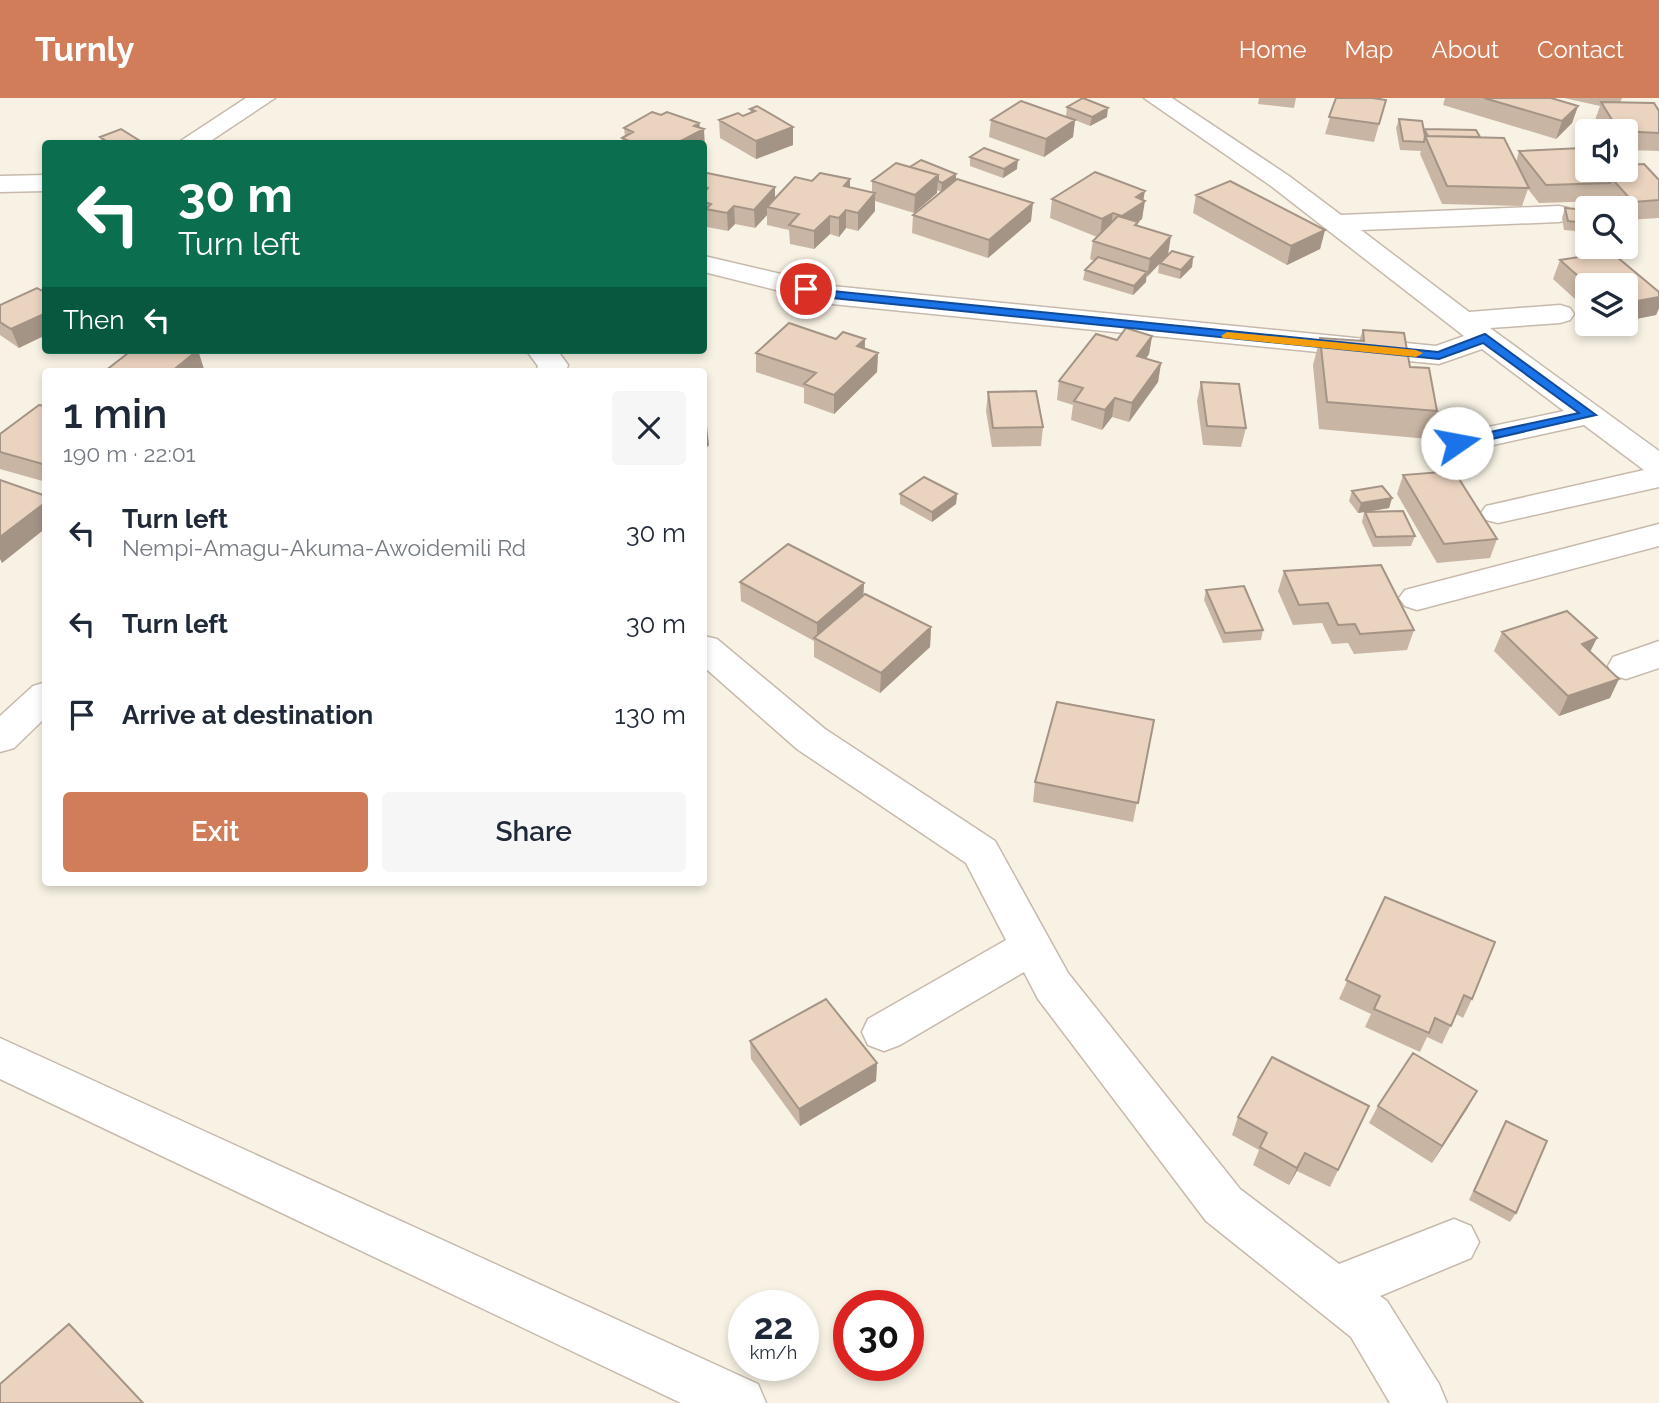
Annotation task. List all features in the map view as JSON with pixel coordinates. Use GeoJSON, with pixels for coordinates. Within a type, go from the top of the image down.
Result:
{"type":"FeatureCollection","features":[{"type":"Feature","properties":{"kind":"street"},"geometry":{"type":"LineString","coordinates":[[195,140],[263,98]]}},
{"type":"Feature","properties":{"kind":"street"},"geometry":{"type":"LineString","coordinates":[[1156,98],[1280,181],[1474,330],[1659,466]]}},
{"type":"Feature","properties":{"kind":"street"},"geometry":{"type":"LineString","coordinates":[[0,184],[42,183]]}},
{"type":"Feature","properties":{"kind":"street"},"geometry":{"type":"LineString","coordinates":[[1335,223],[1559,214]]}},
{"type":"Feature","properties":{"kind":"street"},"geometry":{"type":"LineString","coordinates":[[707,265],[832,295],[1097,324],[1439,355],[1474,330],[1560,314]]}},
{"type":"Feature","properties":{"kind":"street"},"geometry":{"type":"LineString","coordinates":[[1457,443],[1589,415]]}},
{"type":"Feature","properties":{"kind":"street"},"geometry":{"type":"LineString","coordinates":[[1498,513],[1659,477]]}},
{"type":"Feature","properties":{"kind":"street"},"geometry":{"type":"LineString","coordinates":[[1417,598],[1659,536]]}},
{"type":"Feature","properties":{"kind":"street"},"geometry":{"type":"LineString","coordinates":[[707,651],[811,739],[981,852],[1053,986],[1223,1205],[1368,1319],[1420,1403]]}},
{"type":"Feature","properties":{"kind":"street"},"geometry":{"type":"LineString","coordinates":[[1626,666],[1659,654]]}},
{"type":"Feature","properties":{"kind":"street"},"geometry":{"type":"LineString","coordinates":[[0,737],[42,699]]}},
{"type":"Feature","properties":{"kind":"street"},"geometry":{"type":"LineString","coordinates":[[884,1032],[1032,946]]}},
{"type":"Feature","properties":{"kind":"street"},"geometry":{"type":"LineString","coordinates":[[0,1058],[739,1403]]}},
{"type":"Feature","properties":{"kind":"street"},"geometry":{"type":"LineString","coordinates":[[1333,1290],[1454,1242]]}},
{"type":"Feature","properties":{"kind":"building"},"geometry":{"type":"Polygon","coordinates":[[[1083,98],[1108,108],[1092,117],[1067,107],[1083,98]]]}},
{"type":"Feature","properties":{"kind":"building"},"geometry":{"type":"Polygon","coordinates":[[[1336,98],[1386,100],[1379,124],[1329,117],[1336,98]]]}},
{"type":"Feature","properties":{"kind":"building"},"geometry":{"type":"Polygon","coordinates":[[[1484,98],[1551,98],[1578,106],[1562,121],[1484,98]]]}},
{"type":"Feature","properties":{"kind":"building"},"geometry":{"type":"Polygon","coordinates":[[[1021,101],[1075,120],[1046,139],[991,120],[1021,101]]]}},
{"type":"Feature","properties":{"kind":"building"},"geometry":{"type":"Polygon","coordinates":[[[1601,102],[1654,103],[1659,111],[1659,133],[1638,132],[1638,119],[1612,119],[1601,102]]]}},
{"type":"Feature","properties":{"kind":"building"},"geometry":{"type":"Polygon","coordinates":[[[757,106],[793,127],[756,141],[719,120],[738,113],[743,116],[755,111],[750,109],[757,106]]]}},
{"type":"Feature","properties":{"kind":"building"},"geometry":{"type":"Polygon","coordinates":[[[652,112],[661,115],[667,112],[699,123],[694,126],[704,129],[683,140],[627,140],[622,138],[633,132],[624,128],[652,112]]]}},
{"type":"Feature","properties":{"kind":"building"},"geometry":{"type":"Polygon","coordinates":[[[1399,119],[1422,121],[1424,142],[1403,141],[1399,119]]]}},
{"type":"Feature","properties":{"kind":"building"},"geometry":{"type":"Polygon","coordinates":[[[121,129],[138,140],[105,140],[100,137],[121,129]]]}},
{"type":"Feature","properties":{"kind":"building"},"geometry":{"type":"Polygon","coordinates":[[[1424,129],[1476,130],[1480,137],[1428,136],[1424,129]]]}},
{"type":"Feature","properties":{"kind":"building"},"geometry":{"type":"Polygon","coordinates":[[[1425,136],[1504,138],[1529,188],[1447,186],[1425,136]]]}},
{"type":"Feature","properties":{"kind":"building"},"geometry":{"type":"Polygon","coordinates":[[[984,148],[1018,160],[1004,169],[970,157],[984,148]]]}},
{"type":"Feature","properties":{"kind":"building"},"geometry":{"type":"Polygon","coordinates":[[[1575,148],[1575,182],[1610,183],[1546,185],[1519,151],[1575,148]]]}},
{"type":"Feature","properties":{"kind":"building"},"geometry":{"type":"Polygon","coordinates":[[[921,160],[956,174],[942,183],[938,181],[938,175],[910,167],[921,160]]]}},
{"type":"Feature","properties":{"kind":"building"},"geometry":{"type":"Polygon","coordinates":[[[896,163],[938,175],[915,195],[872,181],[896,163]]]}},
{"type":"Feature","properties":{"kind":"building"},"geometry":{"type":"Polygon","coordinates":[[[1638,164],[1644,164],[1659,180],[1659,200],[1638,202],[1638,196],[1628,196],[1615,182],[1638,182],[1638,164]]]}},
{"type":"Feature","properties":{"kind":"building"},"geometry":{"type":"Polygon","coordinates":[[[1095,172],[1145,191],[1136,197],[1145,201],[1122,216],[1113,213],[1102,219],[1052,199],[1095,172]]]}},
{"type":"Feature","properties":{"kind":"building"},"geometry":{"type":"Polygon","coordinates":[[[707,173],[775,187],[754,210],[734,206],[727,213],[707,209],[711,204],[707,203],[707,173]]]}},
{"type":"Feature","properties":{"kind":"building"},"geometry":{"type":"Polygon","coordinates":[[[820,173],[850,179],[844,186],[875,193],[858,213],[846,210],[839,218],[830,216],[814,231],[789,225],[799,214],[767,207],[795,177],[812,181],[820,173]]]}},
{"type":"Feature","properties":{"kind":"building"},"geometry":{"type":"Polygon","coordinates":[[[957,179],[1033,203],[989,240],[913,215],[957,179]]]}},
{"type":"Feature","properties":{"kind":"building"},"geometry":{"type":"Polygon","coordinates":[[[1230,181],[1325,230],[1291,246],[1196,195],[1230,181]]]}},
{"type":"Feature","properties":{"kind":"building"},"geometry":{"type":"Polygon","coordinates":[[[1565,208],[1575,209],[1575,222],[1568,221],[1565,208]]]}},
{"type":"Feature","properties":{"kind":"building"},"geometry":{"type":"Polygon","coordinates":[[[1118,216],[1138,222],[1135,225],[1171,236],[1150,259],[1093,241],[1118,216]]]}},
{"type":"Feature","properties":{"kind":"building"},"geometry":{"type":"Polygon","coordinates":[[[1172,251],[1193,257],[1181,270],[1160,263],[1172,251]]]}},
{"type":"Feature","properties":{"kind":"building"},"geometry":{"type":"Polygon","coordinates":[[[1098,257],[1147,272],[1134,286],[1085,270],[1098,257]]]}},
{"type":"Feature","properties":{"kind":"building"},"geometry":{"type":"Polygon","coordinates":[[[1575,258],[1619,259],[1636,273],[1575,273],[1560,260],[1575,258]]]}},
{"type":"Feature","properties":{"kind":"building"},"geometry":{"type":"Polygon","coordinates":[[[1638,274],[1659,292],[1659,297],[1638,301],[1638,274]]]}},
{"type":"Feature","properties":{"kind":"building"},"geometry":{"type":"Polygon","coordinates":[[[37,288],[42,291],[42,315],[11,329],[0,322],[0,305],[37,288]]]}},
{"type":"Feature","properties":{"kind":"building"},"geometry":{"type":"Polygon","coordinates":[[[789,323],[836,339],[843,332],[865,339],[857,346],[878,353],[834,395],[804,384],[816,373],[756,353],[789,323]]]}},
{"type":"Feature","properties":{"kind":"building"},"geometry":{"type":"Polygon","coordinates":[[[1126,328],[1152,336],[1137,356],[1161,363],[1132,403],[1115,398],[1105,410],[1074,401],[1083,388],[1059,381],[1096,334],[1117,340],[1126,328]]]}},
{"type":"Feature","properties":{"kind":"building"},"geometry":{"type":"Polygon","coordinates":[[[1363,330],[1404,333],[1410,367],[1429,368],[1437,411],[1327,402],[1320,338],[1364,341],[1363,330]]]}},
{"type":"Feature","properties":{"kind":"building"},"geometry":{"type":"Polygon","coordinates":[[[127,354],[193,354],[176,368],[109,368],[127,354]]]}},
{"type":"Feature","properties":{"kind":"building"},"geometry":{"type":"Polygon","coordinates":[[[1201,382],[1239,384],[1246,428],[1207,426],[1201,382]]]}},
{"type":"Feature","properties":{"kind":"building"},"geometry":{"type":"Polygon","coordinates":[[[1036,391],[1043,427],[993,428],[988,392],[1036,391]]]}},
{"type":"Feature","properties":{"kind":"building"},"geometry":{"type":"Polygon","coordinates":[[[42,405],[42,464],[0,452],[0,434],[42,405]]]}},
{"type":"Feature","properties":{"kind":"building"},"geometry":{"type":"Polygon","coordinates":[[[1454,471],[1497,539],[1444,544],[1403,475],[1454,471]]]}},
{"type":"Feature","properties":{"kind":"building"},"geometry":{"type":"Polygon","coordinates":[[[924,477],[957,494],[932,512],[900,494],[924,477]]]}},
{"type":"Feature","properties":{"kind":"building"},"geometry":{"type":"Polygon","coordinates":[[[0,480],[42,495],[42,505],[0,537],[0,480]]]}},
{"type":"Feature","properties":{"kind":"building"},"geometry":{"type":"Polygon","coordinates":[[[1382,486],[1392,498],[1361,503],[1352,491],[1382,486]]]}},
{"type":"Feature","properties":{"kind":"building"},"geometry":{"type":"Polygon","coordinates":[[[1403,511],[1415,536],[1376,537],[1365,512],[1403,511]]]}},
{"type":"Feature","properties":{"kind":"building"},"geometry":{"type":"Polygon","coordinates":[[[788,544],[864,583],[817,623],[740,582],[788,544]]]}},
{"type":"Feature","properties":{"kind":"building"},"geometry":{"type":"Polygon","coordinates":[[[1381,565],[1414,630],[1360,634],[1355,624],[1338,625],[1328,603],[1299,605],[1284,571],[1381,565]]]}},
{"type":"Feature","properties":{"kind":"building"},"geometry":{"type":"Polygon","coordinates":[[[1244,586],[1263,630],[1225,633],[1206,590],[1244,586]]]}},
{"type":"Feature","properties":{"kind":"building"},"geometry":{"type":"Polygon","coordinates":[[[865,594],[931,627],[881,673],[814,638],[865,594]]]}},
{"type":"Feature","properties":{"kind":"building"},"geometry":{"type":"Polygon","coordinates":[[[1567,611],[1597,638],[1582,644],[1619,679],[1568,696],[1502,632],[1567,611]]]}},
{"type":"Feature","properties":{"kind":"building"},"geometry":{"type":"Polygon","coordinates":[[[1057,702],[1154,720],[1138,803],[1035,782],[1057,702]]]}},
{"type":"Feature","properties":{"kind":"building"},"geometry":{"type":"Polygon","coordinates":[[[1385,897],[1495,942],[1472,999],[1464,995],[1451,1026],[1435,1018],[1429,1033],[1374,1009],[1380,996],[1346,980],[1385,897]]]}},
{"type":"Feature","properties":{"kind":"building"},"geometry":{"type":"Polygon","coordinates":[[[826,999],[877,1063],[799,1109],[750,1041],[826,999]]]}},
{"type":"Feature","properties":{"kind":"building"},"geometry":{"type":"Polygon","coordinates":[[[1413,1053],[1477,1091],[1442,1146],[1378,1106],[1413,1053]]]}},
{"type":"Feature","properties":{"kind":"building"},"geometry":{"type":"Polygon","coordinates":[[[1272,1057],[1369,1106],[1338,1170],[1305,1153],[1297,1168],[1260,1147],[1267,1133],[1238,1117],[1272,1057]]]}},
{"type":"Feature","properties":{"kind":"building"},"geometry":{"type":"Polygon","coordinates":[[[1506,1121],[1547,1141],[1516,1213],[1474,1191],[1506,1121]]]}},
{"type":"Feature","properties":{"kind":"building"},"geometry":{"type":"Polygon","coordinates":[[[69,1324],[143,1403],[0,1403],[0,1384],[69,1324]]]}},
{"type":"Feature","properties":{"kind":"slow traffic"},"geometry":{"type":"LineString","coordinates":[[1227,336],[1416,353]]}},
{"type":"Feature","properties":{"kind":"route"},"geometry":{"type":"LineString","coordinates":[[806,289],[832,295],[1097,324],[1439,355],[1485,338],[1589,415],[1457,443]]}}]}
